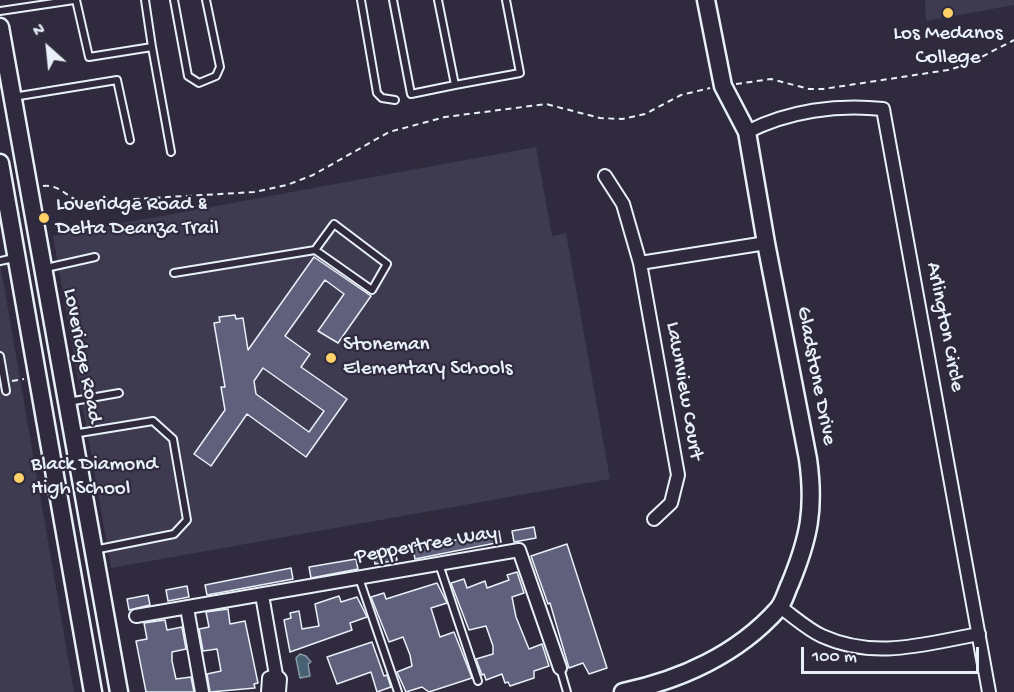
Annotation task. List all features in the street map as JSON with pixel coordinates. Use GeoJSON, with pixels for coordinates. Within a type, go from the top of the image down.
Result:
{"type":"FeatureCollection","features":[{"type":"Feature","properties":{"kind":"main road","name":"Gladstone Drive"},"geometry":{"type":"LineString","coordinates":[[623,692],[647,689],[708,665],[753,632],[780,607],[806,545],[812,489],[765,243],[747,132],[723,86],[706,0]]}},
{"type":"Feature","properties":{"kind":"main road","name":"Loveridge Road"},"geometry":{"type":"LineString","coordinates":[[0,27],[12,97],[33,183],[42,269],[119,692]]}},
{"type":"Feature","properties":{"kind":"main road"},"geometry":{"type":"LineString","coordinates":[[1,171],[33,183]]}},
{"type":"Feature","properties":{"kind":"main road"},"geometry":{"type":"LineString","coordinates":[[1,171],[93,692]]}},
{"type":"Feature","properties":{"kind":"street","name":"Arlington Circle"},"geometry":{"type":"LineString","coordinates":[[747,132],[770,120],[838,107],[883,109],[989,692]]}},
{"type":"Feature","properties":{"kind":"street","name":"Lawnview Court"},"geometry":{"type":"LineString","coordinates":[[605,176],[623,204],[640,263],[678,475],[671,503],[654,519]]}},
{"type":"Feature","properties":{"kind":"street"},"geometry":{"type":"LineString","coordinates":[[640,263],[765,243]]}},
{"type":"Feature","properties":{"kind":"street","name":"Peppertree Way"},"geometry":{"type":"LineString","coordinates":[[136,616],[519,550],[560,668]]}},
{"type":"Feature","properties":{"kind":"street"},"geometry":{"type":"LineString","coordinates":[[262,595],[276,675],[280,679],[279,692]]}},
{"type":"Feature","properties":{"kind":"street"},"geometry":{"type":"LineString","coordinates":[[780,607],[821,636],[867,651],[916,646],[979,634]]}},
{"type":"Feature","properties":{"kind":"street"},"geometry":{"type":"LineString","coordinates":[[187,608],[202,692]]}},
{"type":"Feature","properties":{"kind":"street"},"geometry":{"type":"LineString","coordinates":[[268,692],[269,678],[276,675]]}},
{"type":"Feature","properties":{"kind":"lane"},"geometry":{"type":"LineString","coordinates":[[0,11],[75,0],[89,57],[152,47]]}},
{"type":"Feature","properties":{"kind":"lane"},"geometry":{"type":"LineString","coordinates":[[145,0],[171,152]]}},
{"type":"Feature","properties":{"kind":"lane"},"geometry":{"type":"LineString","coordinates":[[174,0],[188,76],[199,83],[216,76],[220,67],[206,0]]}},
{"type":"Feature","properties":{"kind":"lane"},"geometry":{"type":"LineString","coordinates":[[361,0],[377,93],[382,98],[395,100]]}},
{"type":"Feature","properties":{"kind":"lane"},"geometry":{"type":"LineString","coordinates":[[393,0],[411,94],[520,73],[506,0]]}},
{"type":"Feature","properties":{"kind":"lane"},"geometry":{"type":"LineString","coordinates":[[438,0],[455,85]]}},
{"type":"Feature","properties":{"kind":"lane"},"geometry":{"type":"LineString","coordinates":[[12,97],[117,80],[130,140]]}},
{"type":"Feature","properties":{"kind":"lane"},"geometry":{"type":"LineString","coordinates":[[174,273],[315,250],[372,290],[387,264],[334,224],[315,250]]}},
{"type":"Feature","properties":{"kind":"lane"},"geometry":{"type":"LineString","coordinates":[[42,269],[95,257]]}},
{"type":"Feature","properties":{"kind":"lane"},"geometry":{"type":"LineString","coordinates":[[0,261],[17,258]]}},
{"type":"Feature","properties":{"kind":"lane"},"geometry":{"type":"LineString","coordinates":[[0,356],[6,391]]}},
{"type":"Feature","properties":{"kind":"lane"},"geometry":{"type":"LineString","coordinates":[[67,402],[119,393]]}},
{"type":"Feature","properties":{"kind":"lane"},"geometry":{"type":"LineString","coordinates":[[73,434],[153,422],[173,439],[187,520],[174,534],[94,550]]}},
{"type":"Feature","properties":{"kind":"lane"},"geometry":{"type":"LineString","coordinates":[[438,564],[478,681]]}},
{"type":"Feature","properties":{"kind":"lane"},"geometry":{"type":"LineString","coordinates":[[359,578],[398,692]]}},
{"type":"Feature","properties":{"kind":"lane","name":"Peppertree Way"},"geometry":{"type":"LineString","coordinates":[[560,668],[567,692]]}},
{"type":"Feature","properties":{"kind":"path"},"geometry":{"type":"LineString","coordinates":[[33,183],[56,186],[72,198],[83,202],[254,192],[287,185],[313,175],[389,132],[445,117],[546,105],[600,118],[622,119],[645,114],[681,95],[723,86],[771,79],[809,89],[823,89],[941,71],[968,64],[1014,40]]}},
{"type":"Feature","properties":{"kind":"path"},"geometry":{"type":"LineString","coordinates":[[4,382],[39,376]]}},
{"type":"Feature","properties":{"kind":"shaded area","name":"Los Medanos College"},"geometry":{"type":"Polygon","coordinates":[[[925,0],[1014,0],[1014,5],[926,21],[925,0]]]}},
{"type":"Feature","properties":{"kind":"shaded area","name":"Stoneman Elementary Schools"},"geometry":{"type":"Polygon","coordinates":[[[536,147],[552,236],[566,233],[610,479],[111,568],[53,236],[536,147]]]}},
{"type":"Feature","properties":{"kind":"shaded area","name":"Black Diamond High School"},"geometry":{"type":"Polygon","coordinates":[[[0,263],[74,692],[0,692],[0,263]]]}},
{"type":"Feature","properties":{"kind":"water"},"geometry":{"type":"Polygon","coordinates":[[[300,654],[306,656],[311,662],[308,664],[310,676],[300,678],[296,658],[300,654]]]}},
{"type":"Feature","properties":{"kind":"building"},"geometry":{"type":"Polygon","coordinates":[[[314,257],[371,296],[338,343],[318,331],[344,294],[325,280],[285,336],[310,354],[301,367],[347,399],[306,457],[247,414],[211,466],[194,454],[225,410],[221,387],[225,387],[214,323],[220,322],[219,317],[235,315],[236,319],[243,318],[248,350],[314,257]],[[263,368],[254,381],[256,394],[309,432],[324,411],[263,368]]]}},
{"type":"Feature","properties":{"kind":"building"},"geometry":{"type":"Polygon","coordinates":[[[534,527],[536,538],[514,542],[512,531],[534,527]]]}},
{"type":"Feature","properties":{"kind":"building"},"geometry":{"type":"Polygon","coordinates":[[[499,531],[501,542],[415,559],[413,549],[499,531]]]}},
{"type":"Feature","properties":{"kind":"building"},"geometry":{"type":"Polygon","coordinates":[[[567,544],[607,668],[589,674],[583,663],[569,668],[550,603],[548,604],[531,556],[567,544]]]}},
{"type":"Feature","properties":{"kind":"building"},"geometry":{"type":"Polygon","coordinates":[[[395,550],[397,560],[375,564],[373,553],[395,550]]]}},
{"type":"Feature","properties":{"kind":"building"},"geometry":{"type":"Polygon","coordinates":[[[356,559],[358,569],[311,578],[309,567],[356,559]]]}},
{"type":"Feature","properties":{"kind":"building"},"geometry":{"type":"Polygon","coordinates":[[[291,568],[293,579],[207,595],[205,585],[291,568]]]}},
{"type":"Feature","properties":{"kind":"building"},"geometry":{"type":"Polygon","coordinates":[[[517,572],[524,593],[512,597],[516,617],[529,649],[542,644],[549,666],[534,671],[534,678],[510,686],[508,682],[505,683],[502,674],[486,680],[484,674],[482,675],[476,659],[493,654],[493,646],[486,626],[469,630],[451,583],[464,579],[467,588],[485,581],[487,588],[509,580],[507,575],[517,572]]]}},
{"type":"Feature","properties":{"kind":"building"},"geometry":{"type":"Polygon","coordinates":[[[437,583],[447,603],[431,608],[440,637],[454,632],[472,678],[429,692],[422,687],[406,692],[397,672],[412,666],[410,655],[403,637],[389,642],[371,597],[384,593],[386,599],[437,583]]]}},
{"type":"Feature","properties":{"kind":"building"},"geometry":{"type":"Polygon","coordinates":[[[187,586],[189,597],[168,601],[166,590],[187,586]]]}},
{"type":"Feature","properties":{"kind":"building"},"geometry":{"type":"Polygon","coordinates":[[[148,595],[150,605],[129,610],[127,599],[148,595]]]}},
{"type":"Feature","properties":{"kind":"building"},"geometry":{"type":"Polygon","coordinates":[[[339,596],[341,602],[357,597],[367,617],[350,623],[352,630],[290,652],[284,620],[291,618],[290,613],[299,611],[302,629],[319,626],[315,604],[339,596]]]}},
{"type":"Feature","properties":{"kind":"building"},"geometry":{"type":"Polygon","coordinates":[[[228,609],[230,624],[245,621],[258,683],[254,684],[255,688],[210,692],[207,674],[221,671],[217,649],[203,651],[199,629],[209,627],[206,612],[228,609]]]}},
{"type":"Feature","properties":{"kind":"building"},"geometry":{"type":"Polygon","coordinates":[[[165,620],[167,630],[182,627],[186,649],[172,652],[172,661],[176,679],[191,677],[194,692],[146,692],[136,641],[147,639],[144,623],[165,620]]]}},
{"type":"Feature","properties":{"kind":"building"},"geometry":{"type":"Polygon","coordinates":[[[372,642],[384,676],[387,675],[391,687],[377,692],[371,672],[337,684],[327,657],[372,642]]]}},
{"type":"Feature","properties":{"kind":"place","name":"Los Medanos College"},"geometry":{"type":"Point","coordinates":[948,13]}},
{"type":"Feature","properties":{"kind":"place","name":"Loveridge Road & Delta Deanza Trail"},"geometry":{"type":"Point","coordinates":[44,218]}},
{"type":"Feature","properties":{"kind":"place","name":"Stoneman Elementary Schools"},"geometry":{"type":"Point","coordinates":[331,358]}},
{"type":"Feature","properties":{"kind":"place","name":"Black Diamond High School"},"geometry":{"type":"Point","coordinates":[19,478]}}]}
